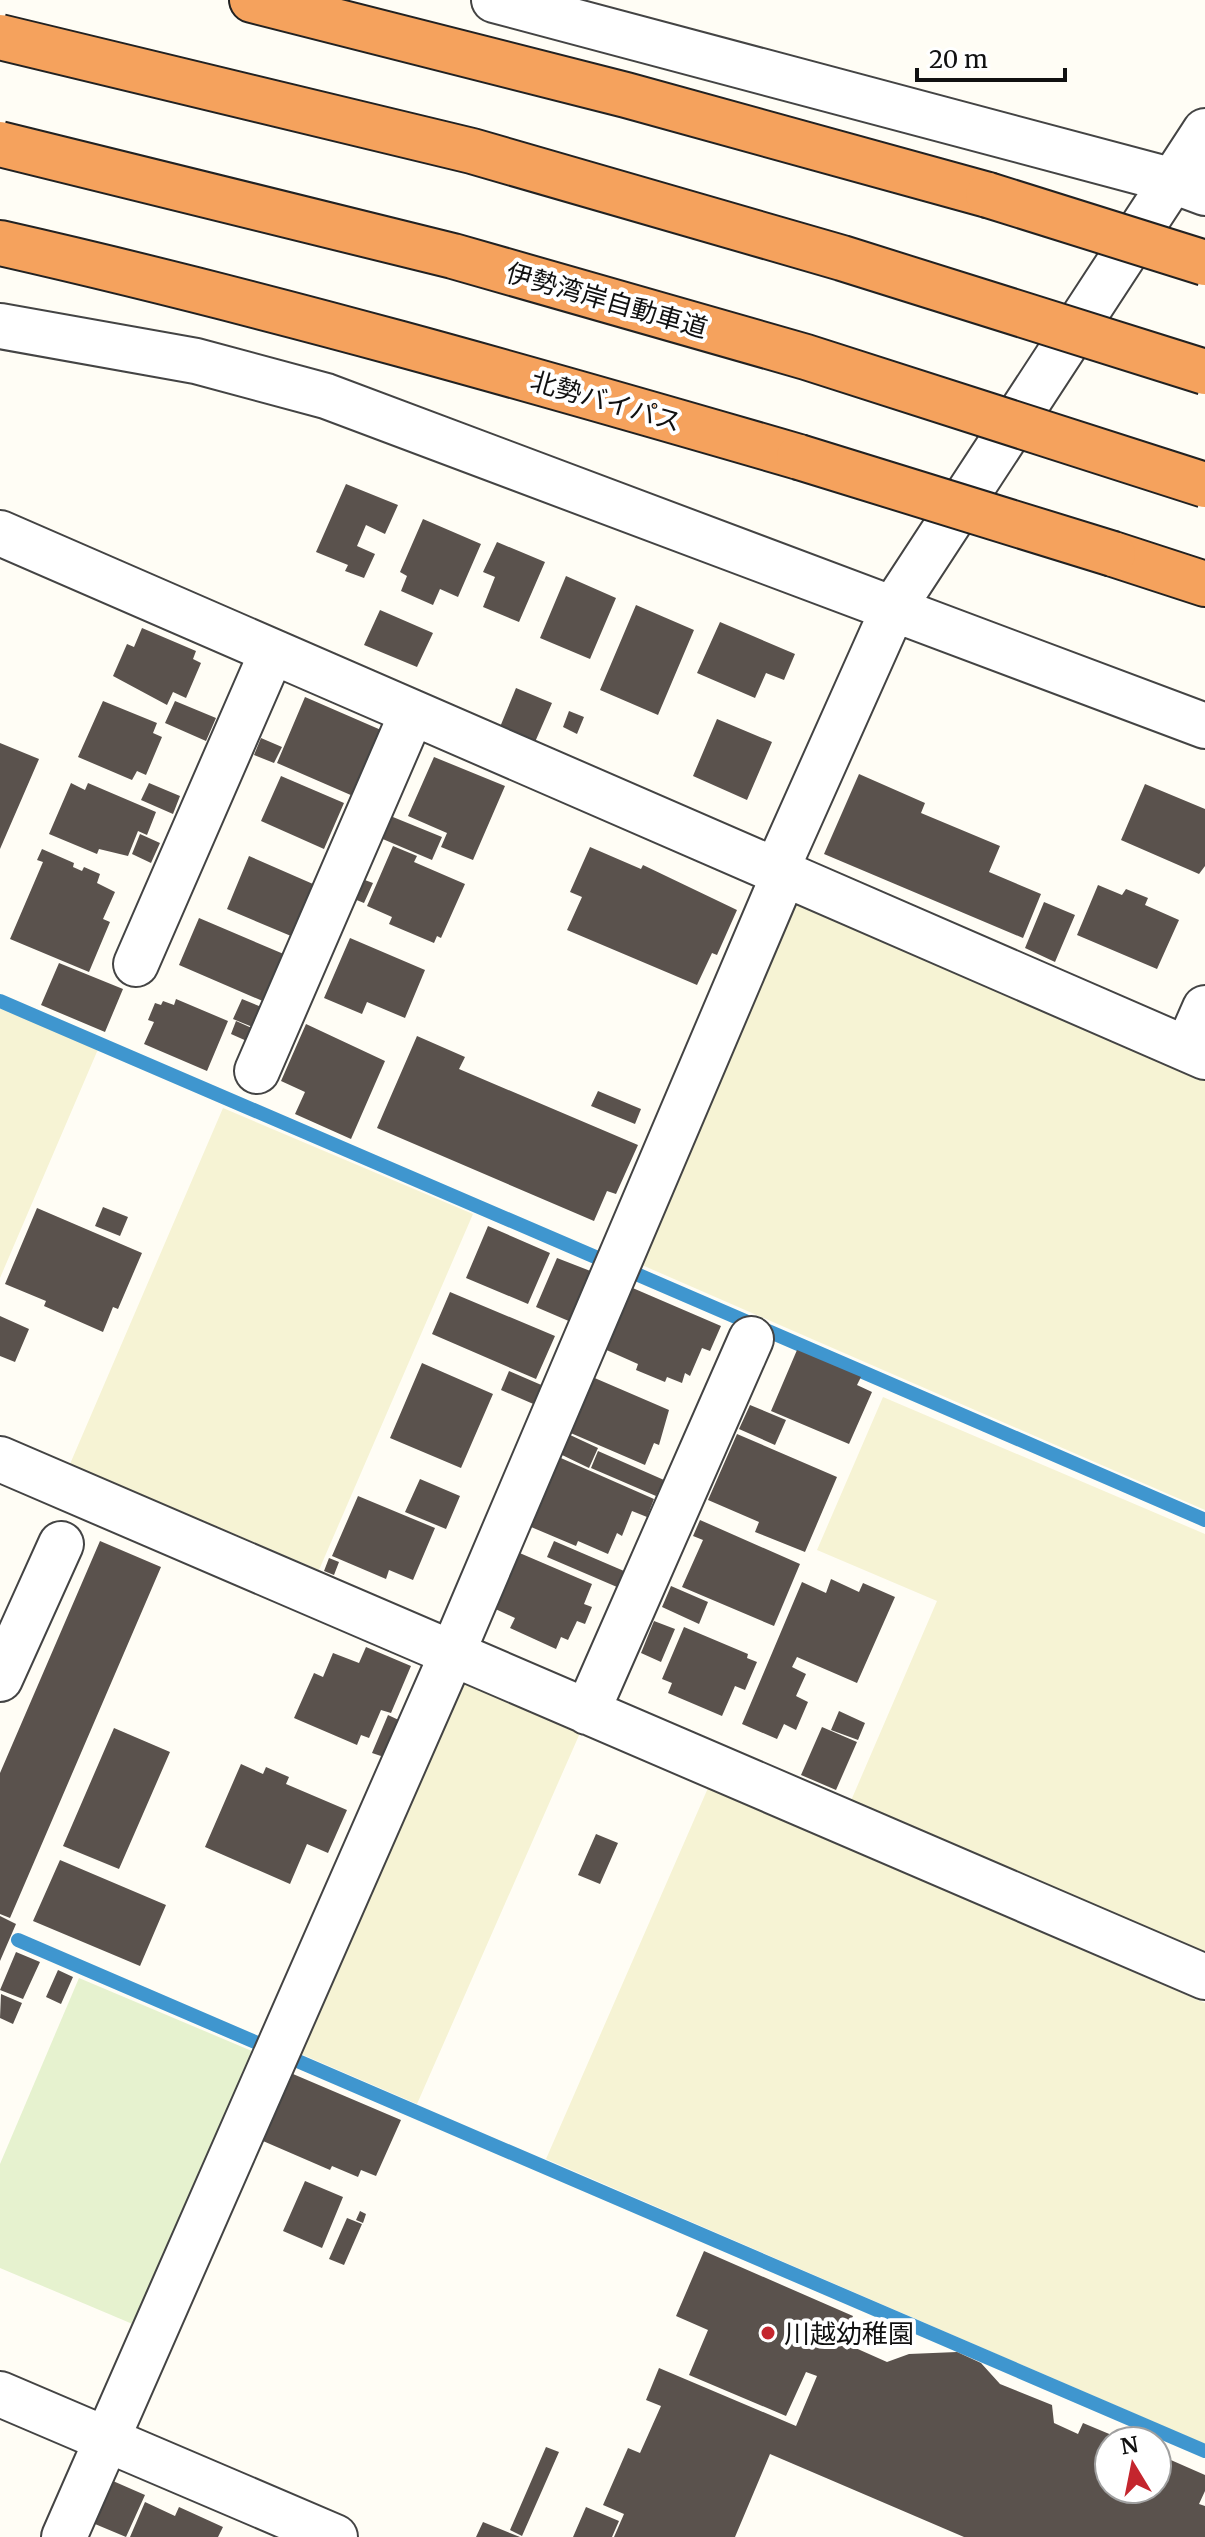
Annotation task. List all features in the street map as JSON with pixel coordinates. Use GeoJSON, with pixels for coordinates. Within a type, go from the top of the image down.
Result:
{"type":"FeatureCollection","features":[{"type":"Feature","properties":{"kind":"highway"},"geometry":{"type":"LineString","coordinates":[[252,0],[641,99],[988,195],[1205,263]]}},
{"type":"Feature","properties":{"kind":"highway"},"geometry":{"type":"LineString","coordinates":[[0,37],[472,151],[842,258],[1205,372]]}},
{"type":"Feature","properties":{"kind":"highway","name":"伊勢湾岸自動車道"},"geometry":{"type":"LineString","coordinates":[[0,144],[453,256],[806,357],[1205,485]]}},
{"type":"Feature","properties":{"kind":"highway","name":"北勢バイパス"},"geometry":{"type":"LineString","coordinates":[[0,243],[161,279],[467,360],[799,457],[1205,584]]}},
{"type":"Feature","properties":{"kind":"street"},"geometry":{"type":"LineString","coordinates":[[494,0],[1188,187]]}},
{"type":"Feature","properties":{"kind":"street"},"geometry":{"type":"LineString","coordinates":[[64,2537],[452,1654],[894,607],[1188,187],[1205,131]]}},
{"type":"Feature","properties":{"kind":"street"},"geometry":{"type":"LineString","coordinates":[[0,326],[196,361],[326,396],[1205,726]]}},
{"type":"Feature","properties":{"kind":"street"},"geometry":{"type":"LineString","coordinates":[[0,533],[1196,1053],[1205,1008]]}},
{"type":"Feature","properties":{"kind":"street"},"geometry":{"type":"LineString","coordinates":[[136,964],[272,652]]}},
{"type":"Feature","properties":{"kind":"street"},"geometry":{"type":"LineString","coordinates":[[257,1071],[412,713]]}},
{"type":"Feature","properties":{"kind":"street"},"geometry":{"type":"LineString","coordinates":[[587,1712],[751,1339]]}},
{"type":"Feature","properties":{"kind":"street"},"geometry":{"type":"LineString","coordinates":[[0,1459],[1205,1977]]}},
{"type":"Feature","properties":{"kind":"street"},"geometry":{"type":"LineString","coordinates":[[0,1679],[61,1544]]}},
{"type":"Feature","properties":{"kind":"street"},"geometry":{"type":"LineString","coordinates":[[0,2394],[335,2537]]}},
{"type":"Feature","properties":{"kind":"shaded area"},"geometry":{"type":"Polygon","coordinates":[[[792,898],[1205,1079],[1205,1510],[635,1262],[792,898]]]}},
{"type":"Feature","properties":{"kind":"shaded area"},"geometry":{"type":"Polygon","coordinates":[[[0,1005],[99,1047],[0,1278],[0,1005]]]}},
{"type":"Feature","properties":{"kind":"shaded area"},"geometry":{"type":"Polygon","coordinates":[[[223,1108],[473,1214],[319,1570],[70,1464],[223,1108]]]}},
{"type":"Feature","properties":{"kind":"shaded area"},"geometry":{"type":"Polygon","coordinates":[[[883,1397],[1205,1534],[1205,1954],[850,1803],[937,1601],[817,1550],[883,1397]]]}},
{"type":"Feature","properties":{"kind":"shaded area"},"geometry":{"type":"Polygon","coordinates":[[[456,1679],[580,1733],[417,2104],[294,2051],[456,1679]]]}},
{"type":"Feature","properties":{"kind":"shaded area"},"geometry":{"type":"Polygon","coordinates":[[[708,1788],[1205,2003],[1205,2444],[1173,2430],[1173,2425],[1161,2425],[546,2159],[708,1788]]]}},
{"type":"Feature","properties":{"kind":"green space"},"geometry":{"type":"Polygon","coordinates":[[[79,1978],[259,2054],[142,2328],[0,2268],[0,2164],[79,1978]]]}},
{"type":"Feature","properties":{"kind":"building"},"geometry":{"type":"Polygon","coordinates":[[[346,484],[398,505],[385,534],[366,525],[357,546],[375,554],[364,578],[345,571],[348,565],[316,552],[346,484]]]}},
{"type":"Feature","properties":{"kind":"building"},"geometry":{"type":"Polygon","coordinates":[[[423,519],[481,544],[458,597],[440,589],[433,605],[401,591],[407,576],[400,572],[423,519]]]}},
{"type":"Feature","properties":{"kind":"building"},"geometry":{"type":"Polygon","coordinates":[[[497,542],[545,562],[519,622],[483,607],[495,577],[483,572],[497,542]]]}},
{"type":"Feature","properties":{"kind":"building"},"geometry":{"type":"Polygon","coordinates":[[[566,576],[616,598],[590,659],[540,638],[566,576]]]}},
{"type":"Feature","properties":{"kind":"building"},"geometry":{"type":"Polygon","coordinates":[[[636,605],[694,630],[658,715],[600,690],[636,605]]]}},
{"type":"Feature","properties":{"kind":"building"},"geometry":{"type":"Polygon","coordinates":[[[380,610],[433,633],[417,667],[364,645],[380,610]]]}},
{"type":"Feature","properties":{"kind":"building"},"geometry":{"type":"Polygon","coordinates":[[[720,622],[795,654],[784,680],[766,673],[755,698],[697,673],[720,622]]]}},
{"type":"Feature","properties":{"kind":"building"},"geometry":{"type":"Polygon","coordinates":[[[142,628],[196,651],[193,659],[201,663],[186,698],[173,692],[167,705],[113,676],[127,644],[134,647],[142,628]]]}},
{"type":"Feature","properties":{"kind":"building"},"geometry":{"type":"Polygon","coordinates":[[[516,688],[552,703],[535,742],[500,727],[516,688]]]}},
{"type":"Feature","properties":{"kind":"building"},"geometry":{"type":"Polygon","coordinates":[[[305,697],[381,730],[353,796],[277,763],[305,697]]]}},
{"type":"Feature","properties":{"kind":"building"},"geometry":{"type":"Polygon","coordinates":[[[103,701],[157,723],[153,733],[162,737],[146,775],[137,771],[132,780],[78,757],[103,701]]]}},
{"type":"Feature","properties":{"kind":"building"},"geometry":{"type":"Polygon","coordinates":[[[175,701],[216,718],[206,741],[165,723],[175,701]]]}},
{"type":"Feature","properties":{"kind":"building"},"geometry":{"type":"Polygon","coordinates":[[[569,711],[584,717],[577,734],[563,727],[569,711]]]}},
{"type":"Feature","properties":{"kind":"building"},"geometry":{"type":"Polygon","coordinates":[[[717,719],[772,742],[747,800],[693,776],[717,719]]]}},
{"type":"Feature","properties":{"kind":"building"},"geometry":{"type":"Polygon","coordinates":[[[261,738],[282,747],[274,763],[254,755],[261,738]]]}},
{"type":"Feature","properties":{"kind":"building"},"geometry":{"type":"Polygon","coordinates":[[[0,743],[39,759],[0,849],[0,743]]]}},
{"type":"Feature","properties":{"kind":"building"},"geometry":{"type":"Polygon","coordinates":[[[434,757],[505,786],[473,860],[441,847],[447,833],[408,816],[434,757]]]}},
{"type":"Feature","properties":{"kind":"building"},"geometry":{"type":"Polygon","coordinates":[[[859,774],[925,803],[921,813],[1000,846],[989,872],[1041,894],[1023,938],[824,854],[859,774]]]}},
{"type":"Feature","properties":{"kind":"building"},"geometry":{"type":"Polygon","coordinates":[[[281,776],[344,803],[324,849],[261,821],[281,776]]]}},
{"type":"Feature","properties":{"kind":"building"},"geometry":{"type":"Polygon","coordinates":[[[71,783],[85,790],[88,783],[156,812],[147,835],[138,831],[128,856],[99,849],[97,854],[49,834],[71,783]]]}},
{"type":"Feature","properties":{"kind":"building"},"geometry":{"type":"Polygon","coordinates":[[[149,783],[180,796],[173,814],[141,800],[149,783]]]}},
{"type":"Feature","properties":{"kind":"building"},"geometry":{"type":"Polygon","coordinates":[[[1145,784],[1205,809],[1205,866],[1199,874],[1121,840],[1145,784]]]}},
{"type":"Feature","properties":{"kind":"building"},"geometry":{"type":"Polygon","coordinates":[[[388,815],[442,837],[432,860],[378,837],[388,815]]]}},
{"type":"Feature","properties":{"kind":"building"},"geometry":{"type":"Polygon","coordinates":[[[140,834],[160,843],[151,863],[132,854],[140,834]]]}},
{"type":"Feature","properties":{"kind":"building"},"geometry":{"type":"Polygon","coordinates":[[[393,846],[417,856],[414,862],[465,884],[441,938],[437,936],[434,943],[389,924],[392,917],[367,906],[393,846]]]}},
{"type":"Feature","properties":{"kind":"building"},"geometry":{"type":"Polygon","coordinates":[[[590,847],[641,869],[643,865],[737,910],[717,955],[712,953],[697,985],[567,930],[582,897],[570,892],[590,847]]]}},
{"type":"Feature","properties":{"kind":"building"},"geometry":{"type":"Polygon","coordinates":[[[42,849],[74,863],[73,867],[82,871],[84,867],[100,874],[97,883],[115,892],[103,919],[110,922],[89,972],[10,939],[43,862],[37,860],[42,849]]]}},
{"type":"Feature","properties":{"kind":"building"},"geometry":{"type":"Polygon","coordinates":[[[249,856],[313,884],[291,936],[227,909],[249,856]]]}},
{"type":"Feature","properties":{"kind":"building"},"geometry":{"type":"Polygon","coordinates":[[[362,879],[373,883],[364,903],[354,899],[362,879]]]}},
{"type":"Feature","properties":{"kind":"building"},"geometry":{"type":"Polygon","coordinates":[[[1098,885],[1122,895],[1126,889],[1148,898],[1145,905],[1179,920],[1157,969],[1077,935],[1098,885]]]}},
{"type":"Feature","properties":{"kind":"building"},"geometry":{"type":"Polygon","coordinates":[[[1044,902],[1075,915],[1055,962],[1025,948],[1044,902]]]}},
{"type":"Feature","properties":{"kind":"building"},"geometry":{"type":"Polygon","coordinates":[[[199,918],[286,955],[265,1002],[179,965],[199,918]]]}},
{"type":"Feature","properties":{"kind":"building"},"geometry":{"type":"Polygon","coordinates":[[[350,938],[425,970],[405,1018],[367,1002],[362,1014],[324,998],[350,938]]]}},
{"type":"Feature","properties":{"kind":"building"},"geometry":{"type":"Polygon","coordinates":[[[59,963],[123,989],[105,1032],[41,1005],[59,963]]]}},
{"type":"Feature","properties":{"kind":"building"},"geometry":{"type":"Polygon","coordinates":[[[176,999],[228,1021],[207,1071],[144,1044],[154,1022],[148,1020],[155,1003],[161,1005],[163,1001],[174,1005],[176,999]]]}},
{"type":"Feature","properties":{"kind":"building"},"geometry":{"type":"Polygon","coordinates":[[[242,999],[264,1008],[255,1028],[233,1019],[242,999]]]}},
{"type":"Feature","properties":{"kind":"building"},"geometry":{"type":"Polygon","coordinates":[[[236,1021],[254,1029],[249,1042],[231,1034],[236,1021]]]}},
{"type":"Feature","properties":{"kind":"building"},"geometry":{"type":"Polygon","coordinates":[[[306,1024],[385,1061],[351,1139],[295,1114],[305,1092],[281,1081],[306,1024]]]}},
{"type":"Feature","properties":{"kind":"building"},"geometry":{"type":"Polygon","coordinates":[[[417,1036],[465,1057],[459,1069],[638,1145],[616,1194],[607,1191],[594,1221],[377,1128],[417,1036]]]}},
{"type":"Feature","properties":{"kind":"building"},"geometry":{"type":"Polygon","coordinates":[[[598,1091],[641,1109],[635,1124],[591,1106],[598,1091]]]}},
{"type":"Feature","properties":{"kind":"building"},"geometry":{"type":"Polygon","coordinates":[[[103,1207],[128,1217],[120,1236],[95,1226],[103,1207]]]}},
{"type":"Feature","properties":{"kind":"building"},"geometry":{"type":"Polygon","coordinates":[[[37,1208],[142,1253],[118,1309],[113,1307],[103,1332],[44,1306],[46,1301],[5,1284],[37,1208]]]}},
{"type":"Feature","properties":{"kind":"building"},"geometry":{"type":"Polygon","coordinates":[[[488,1226],[550,1253],[528,1304],[466,1278],[488,1226]]]}},
{"type":"Feature","properties":{"kind":"building"},"geometry":{"type":"Polygon","coordinates":[[[557,1258],[593,1272],[571,1322],[536,1307],[557,1258]]]}},
{"type":"Feature","properties":{"kind":"building"},"geometry":{"type":"Polygon","coordinates":[[[628,1286],[721,1326],[710,1351],[702,1348],[690,1376],[685,1373],[682,1383],[667,1377],[665,1382],[636,1370],[638,1364],[602,1348],[628,1286]]]}},
{"type":"Feature","properties":{"kind":"building"},"geometry":{"type":"Polygon","coordinates":[[[450,1292],[555,1336],[536,1379],[432,1334],[450,1292]]]}},
{"type":"Feature","properties":{"kind":"building"},"geometry":{"type":"Polygon","coordinates":[[[0,1316],[29,1329],[15,1362],[0,1356],[0,1316]]]}},
{"type":"Feature","properties":{"kind":"building"},"geometry":{"type":"Polygon","coordinates":[[[797,1350],[861,1377],[857,1385],[872,1392],[849,1444],[771,1411],[797,1350]]]}},
{"type":"Feature","properties":{"kind":"building"},"geometry":{"type":"Polygon","coordinates":[[[422,1363],[493,1394],[461,1468],[390,1438],[422,1363]]]}},
{"type":"Feature","properties":{"kind":"building"},"geometry":{"type":"Polygon","coordinates":[[[509,1371],[546,1387],[538,1406],[501,1390],[509,1371]]]}},
{"type":"Feature","properties":{"kind":"building"},"geometry":{"type":"Polygon","coordinates":[[[590,1376],[669,1410],[659,1445],[654,1443],[645,1465],[566,1431],[590,1376]]]}},
{"type":"Feature","properties":{"kind":"building"},"geometry":{"type":"Polygon","coordinates":[[[750,1405],[786,1420],[775,1445],[739,1429],[750,1405]]]}},
{"type":"Feature","properties":{"kind":"building"},"geometry":{"type":"Polygon","coordinates":[[[568,1434],[598,1448],[589,1468],[560,1454],[568,1434]]]}},
{"type":"Feature","properties":{"kind":"building"},"geometry":{"type":"Polygon","coordinates":[[[737,1434],[837,1477],[805,1552],[755,1532],[759,1522],[708,1500],[737,1434]]]}},
{"type":"Feature","properties":{"kind":"building"},"geometry":{"type":"Polygon","coordinates":[[[598,1451],[664,1480],[656,1496],[591,1468],[598,1451]]]}},
{"type":"Feature","properties":{"kind":"building"},"geometry":{"type":"Polygon","coordinates":[[[554,1455],[654,1499],[647,1517],[632,1511],[622,1536],[617,1533],[608,1554],[578,1541],[576,1546],[524,1524],[554,1455]]]}},
{"type":"Feature","properties":{"kind":"building"},"geometry":{"type":"Polygon","coordinates":[[[420,1479],[460,1496],[446,1529],[405,1512],[420,1479]]]}},
{"type":"Feature","properties":{"kind":"building"},"geometry":{"type":"Polygon","coordinates":[[[358,1496],[435,1528],[413,1580],[389,1570],[386,1579],[332,1556],[358,1496]]]}},
{"type":"Feature","properties":{"kind":"building"},"geometry":{"type":"Polygon","coordinates":[[[700,1520],[800,1564],[774,1626],[682,1587],[703,1540],[693,1536],[700,1520]]]}},
{"type":"Feature","properties":{"kind":"building"},"geometry":{"type":"Polygon","coordinates":[[[100,1541],[161,1567],[10,1918],[0,1914],[0,1773],[100,1541]]]}},
{"type":"Feature","properties":{"kind":"building"},"geometry":{"type":"Polygon","coordinates":[[[554,1541],[624,1571],[617,1587],[547,1557],[554,1541]]]}},
{"type":"Feature","properties":{"kind":"building"},"geometry":{"type":"Polygon","coordinates":[[[515,1551],[592,1584],[584,1604],[592,1607],[585,1624],[577,1621],[568,1640],[561,1637],[556,1649],[510,1628],[515,1618],[491,1607],[515,1551]]]}},
{"type":"Feature","properties":{"kind":"building"},"geometry":{"type":"Polygon","coordinates":[[[329,1558],[339,1562],[334,1575],[324,1571],[329,1558]]]}},
{"type":"Feature","properties":{"kind":"building"},"geometry":{"type":"Polygon","coordinates":[[[831,1579],[859,1592],[863,1583],[895,1597],[857,1683],[797,1657],[792,1667],[806,1674],[796,1696],[808,1702],[796,1730],[784,1724],[777,1739],[742,1724],[802,1582],[826,1593],[831,1579]]]}},
{"type":"Feature","properties":{"kind":"building"},"geometry":{"type":"Polygon","coordinates":[[[671,1586],[708,1602],[699,1624],[662,1607],[671,1586]]]}},
{"type":"Feature","properties":{"kind":"building"},"geometry":{"type":"Polygon","coordinates":[[[654,1621],[675,1629],[661,1662],[641,1653],[654,1621]]]}},
{"type":"Feature","properties":{"kind":"building"},"geometry":{"type":"Polygon","coordinates":[[[684,1627],[748,1654],[747,1658],[757,1662],[745,1690],[735,1686],[722,1716],[668,1693],[672,1683],[662,1679],[684,1627]]]}},
{"type":"Feature","properties":{"kind":"building"},"geometry":{"type":"Polygon","coordinates":[[[366,1647],[411,1666],[391,1713],[381,1710],[369,1738],[361,1735],[357,1745],[294,1718],[314,1673],[323,1677],[333,1653],[359,1663],[366,1647]]]}},
{"type":"Feature","properties":{"kind":"building"},"geometry":{"type":"Polygon","coordinates":[[[839,1711],[865,1723],[858,1740],[831,1730],[839,1711]]]}},
{"type":"Feature","properties":{"kind":"building"},"geometry":{"type":"Polygon","coordinates":[[[388,1715],[403,1722],[387,1758],[372,1753],[388,1715]]]}},
{"type":"Feature","properties":{"kind":"building"},"geometry":{"type":"Polygon","coordinates":[[[822,1727],[857,1742],[836,1790],[801,1775],[822,1727]]]}},
{"type":"Feature","properties":{"kind":"building"},"geometry":{"type":"Polygon","coordinates":[[[114,1728],[170,1752],[119,1869],[63,1846],[114,1728]]]}},
{"type":"Feature","properties":{"kind":"building"},"geometry":{"type":"Polygon","coordinates":[[[241,1764],[263,1774],[266,1767],[289,1777],[286,1784],[347,1810],[328,1853],[307,1844],[290,1884],[205,1847],[241,1764]]]}},
{"type":"Feature","properties":{"kind":"building"},"geometry":{"type":"Polygon","coordinates":[[[596,1834],[618,1843],[600,1884],[578,1875],[596,1834]]]}},
{"type":"Feature","properties":{"kind":"building"},"geometry":{"type":"Polygon","coordinates":[[[60,1860],[166,1905],[140,1966],[33,1921],[60,1860]]]}},
{"type":"Feature","properties":{"kind":"building"},"geometry":{"type":"Polygon","coordinates":[[[0,1916],[16,1924],[0,1961],[0,1916]]]}},
{"type":"Feature","properties":{"kind":"building"},"geometry":{"type":"Polygon","coordinates":[[[16,1952],[40,1962],[23,1999],[0,1990],[16,1952]]]}},
{"type":"Feature","properties":{"kind":"building"},"geometry":{"type":"Polygon","coordinates":[[[58,1970],[73,1977],[61,2004],[46,1997],[58,1970]]]}},
{"type":"Feature","properties":{"kind":"building"},"geometry":{"type":"Polygon","coordinates":[[[1,1994],[22,2003],[13,2024],[0,2018],[1,1994]]]}},
{"type":"Feature","properties":{"kind":"building"},"geometry":{"type":"Polygon","coordinates":[[[293,2074],[401,2120],[376,2176],[361,2170],[358,2177],[332,2166],[330,2170],[263,2141],[293,2074]]]}},
{"type":"Feature","properties":{"kind":"building"},"geometry":{"type":"Polygon","coordinates":[[[305,2181],[343,2197],[322,2248],[283,2231],[305,2181]]]}},
{"type":"Feature","properties":{"kind":"building"},"geometry":{"type":"Polygon","coordinates":[[[360,2211],[366,2214],[363,2223],[356,2220],[360,2211]]]}},
{"type":"Feature","properties":{"kind":"building"},"geometry":{"type":"Polygon","coordinates":[[[347,2218],[362,2224],[344,2265],[329,2259],[347,2218]]]}},
{"type":"Feature","properties":{"kind":"building","name":"川越幼稚園"},"geometry":{"type":"Polygon","coordinates":[[[704,2251],[853,2316],[842,2342],[887,2362],[909,2354],[957,2352],[981,2363],[1000,2384],[1052,2405],[1054,2423],[1078,2434],[1083,2423],[1093,2427],[1093,2505],[1173,2505],[1173,2461],[1205,2475],[1205,2491],[1199,2504],[1205,2506],[1205,2537],[964,2537],[770,2454],[735,2537],[614,2537],[624,2514],[603,2505],[628,2448],[640,2453],[661,2406],[646,2400],[659,2368],[796,2426],[817,2376],[806,2372],[786,2416],[689,2375],[708,2330],[676,2316],[704,2251]]]}},
{"type":"Feature","properties":{"kind":"building"},"geometry":{"type":"Polygon","coordinates":[[[546,2447],[559,2452],[522,2536],[510,2530],[546,2447]]]}},
{"type":"Feature","properties":{"kind":"building"},"geometry":{"type":"Polygon","coordinates":[[[113,2481],[145,2495],[126,2537],[95,2524],[113,2481]]]}},
{"type":"Feature","properties":{"kind":"building"},"geometry":{"type":"Polygon","coordinates":[[[145,2502],[175,2516],[179,2507],[223,2527],[218,2537],[130,2537],[145,2502]]]}},
{"type":"Feature","properties":{"kind":"building"},"geometry":{"type":"Polygon","coordinates":[[[586,2507],[619,2521],[612,2537],[573,2537],[586,2507]]]}},
{"type":"Feature","properties":{"kind":"building"},"geometry":{"type":"Polygon","coordinates":[[[483,2522],[520,2537],[476,2537],[483,2522]]]}},
{"type":"Feature","properties":{"kind":"waterway"},"geometry":{"type":"LineString","coordinates":[[0,1001],[600,1259]]}},
{"type":"Feature","properties":{"kind":"waterway"},"geometry":{"type":"LineString","coordinates":[[634,1273],[1205,1520]]}},
{"type":"Feature","properties":{"kind":"waterway"},"geometry":{"type":"LineString","coordinates":[[18,1940],[262,2045]]}},
{"type":"Feature","properties":{"kind":"waterway"},"geometry":{"type":"LineString","coordinates":[[293,2059],[1205,2451]]}},
{"type":"Feature","properties":{"kind":"place","name":"川越幼稚園"},"geometry":{"type":"Point","coordinates":[768,2333]}}]}
